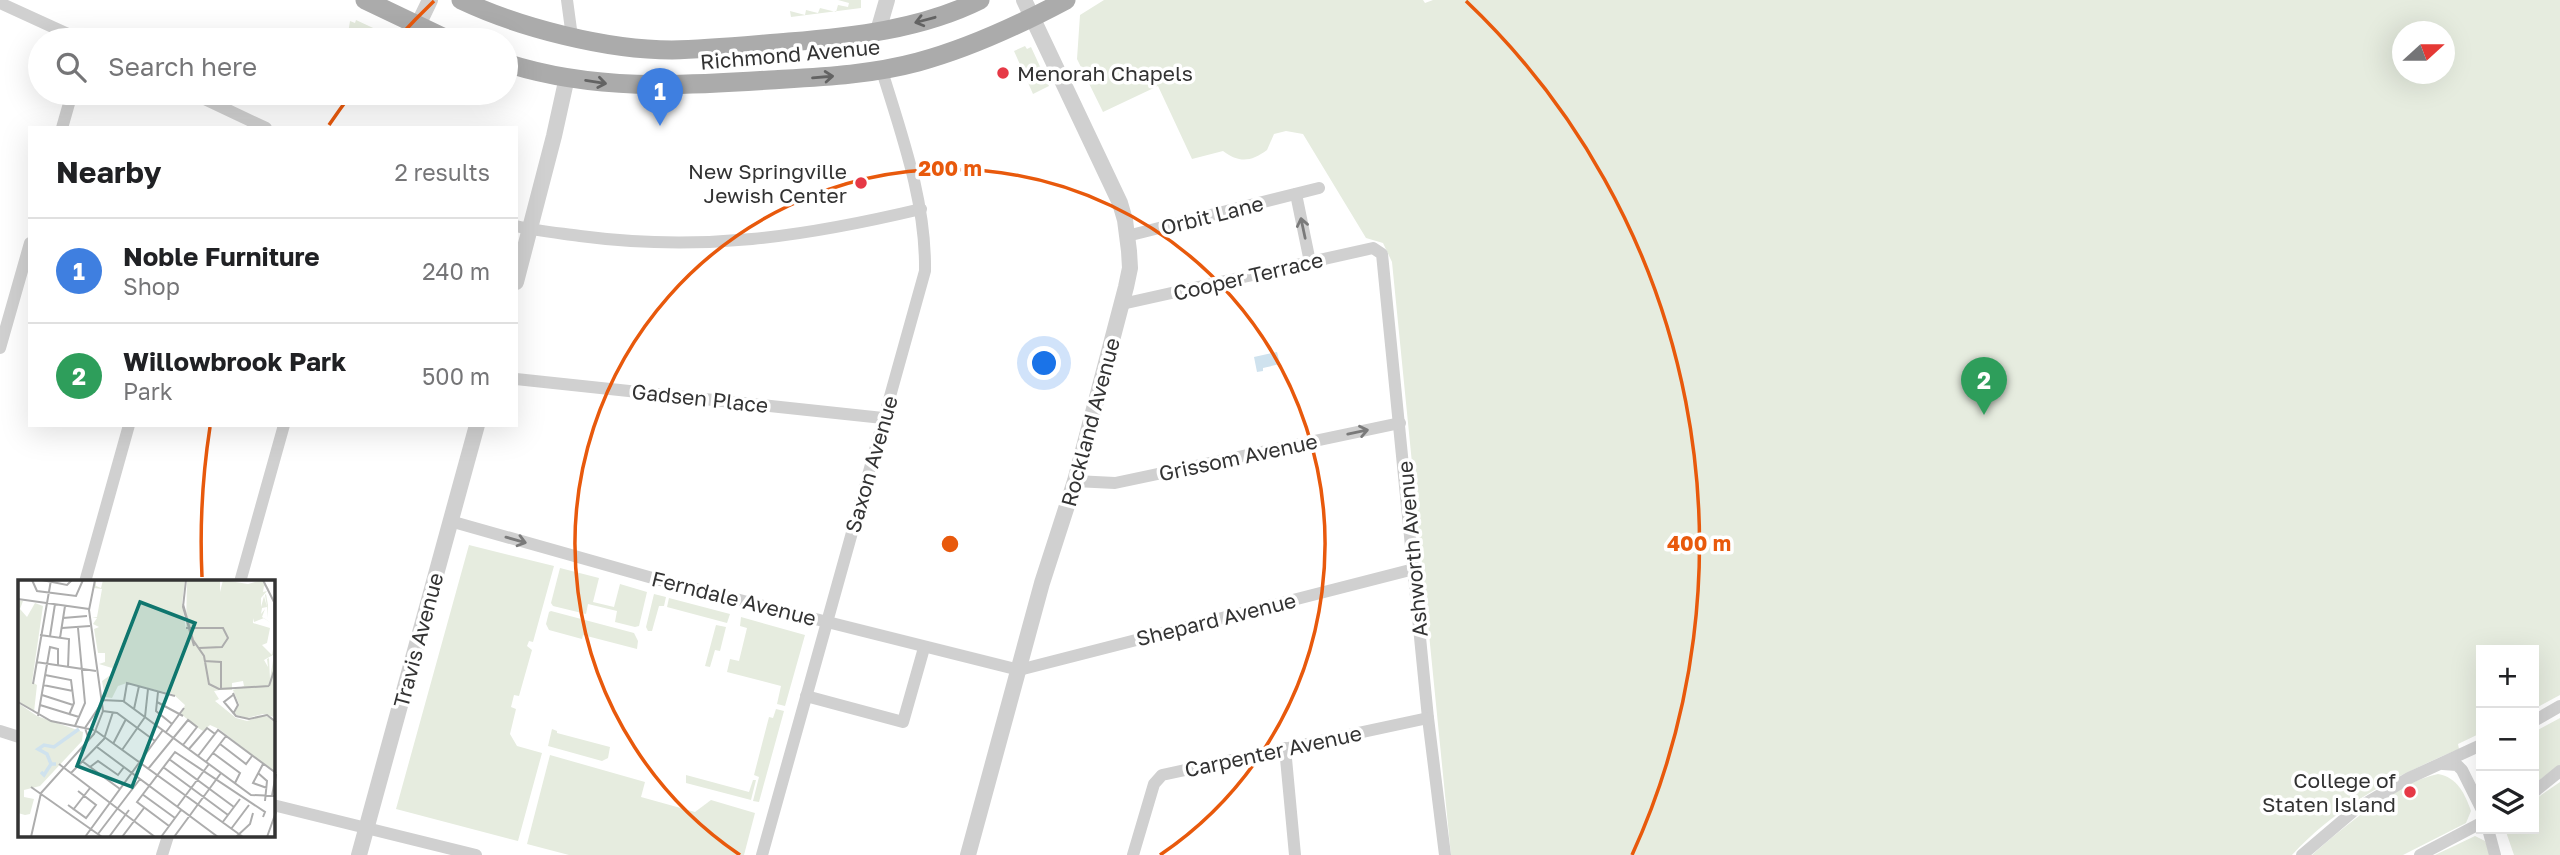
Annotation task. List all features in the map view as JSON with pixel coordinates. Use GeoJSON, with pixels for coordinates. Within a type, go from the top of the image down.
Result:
{"type":"FeatureCollection","features":[{"type":"Feature","properties":{"kind":"main road"},"geometry":{"type":"LineString","coordinates":[[365,0],[424,28]]}},
{"type":"Feature","properties":{"kind":"main road","name":"Richmond Avenue"},"geometry":{"type":"LineString","coordinates":[[461,0],[531,27],[572,37],[671,50],[824,39],[878,31],[928,20],[969,1]]}},
{"type":"Feature","properties":{"kind":"main road","name":"Richmond Avenue"},"geometry":{"type":"LineString","coordinates":[[518,66],[617,85],[673,87],[882,71],[966,47],[1028,9],[1066,0]]}},
{"type":"Feature","properties":{"kind":"street"},"geometry":{"type":"LineString","coordinates":[[418,25],[430,0]]}},
{"type":"Feature","properties":{"kind":"street"},"geometry":{"type":"LineString","coordinates":[[567,0],[572,37]]}},
{"type":"Feature","properties":{"kind":"street"},"geometry":{"type":"LineString","coordinates":[[878,31],[887,0]]}},
{"type":"Feature","properties":{"kind":"street"},"geometry":{"type":"LineString","coordinates":[[0,3],[55,28]]}},
{"type":"Feature","properties":{"kind":"street","name":"Rockland Avenue"},"geometry":{"type":"LineString","coordinates":[[968,855],[1042,583],[1075,481],[1130,268],[1128,236],[1111,183],[1028,9]]}},
{"type":"Feature","properties":{"kind":"street","name":"Saxon Avenue"},"geometry":{"type":"LineString","coordinates":[[762,855],[925,271],[926,246],[920,209],[906,149],[882,71]]}},
{"type":"Feature","properties":{"kind":"street"},"geometry":{"type":"LineString","coordinates":[[518,266],[523,227],[555,136],[567,77]]}},
{"type":"Feature","properties":{"kind":"street"},"geometry":{"type":"LineString","coordinates":[[63,126],[69,105]]}},
{"type":"Feature","properties":{"kind":"street"},"geometry":{"type":"LineString","coordinates":[[217,105],[262,126]]}},
{"type":"Feature","properties":{"kind":"street","name":"Orbit Lane"},"geometry":{"type":"LineString","coordinates":[[1128,236],[1319,188]]}},
{"type":"Feature","properties":{"kind":"street"},"geometry":{"type":"LineString","coordinates":[[1296,194],[1310,262]]}},
{"type":"Feature","properties":{"kind":"street"},"geometry":{"type":"LineString","coordinates":[[523,227],[648,242],[744,241],[828,230],[920,209]]}},
{"type":"Feature","properties":{"kind":"street","name":"Cooper Terrace"},"geometry":{"type":"LineString","coordinates":[[1122,304],[1373,248]]}},
{"type":"Feature","properties":{"kind":"street","name":"Ashworth Avenue"},"geometry":{"type":"LineString","coordinates":[[1373,248],[1379,249],[1382,254],[1428,719],[1445,855]]}},
{"type":"Feature","properties":{"kind":"street"},"geometry":{"type":"LineString","coordinates":[[0,348],[28,250]]}},
{"type":"Feature","properties":{"kind":"street","name":"Gadsen Place"},"geometry":{"type":"LineString","coordinates":[[518,379],[883,418]]}},
{"type":"Feature","properties":{"kind":"street","name":"Grissom Avenue"},"geometry":{"type":"LineString","coordinates":[[1075,481],[1115,483],[1400,423]]}},
{"type":"Feature","properties":{"kind":"street"},"geometry":{"type":"LineString","coordinates":[[86,580],[128,427]]}},
{"type":"Feature","properties":{"kind":"street"},"geometry":{"type":"LineString","coordinates":[[241,580],[283,427]]}},
{"type":"Feature","properties":{"kind":"street","name":"Travis Avenue"},"geometry":{"type":"LineString","coordinates":[[359,855],[476,427]]}},
{"type":"Feature","properties":{"kind":"street","name":"Ferndale Avenue"},"geometry":{"type":"LineString","coordinates":[[450,521],[632,572],[1019,670]]}},
{"type":"Feature","properties":{"kind":"street","name":"Shepard Avenue"},"geometry":{"type":"LineString","coordinates":[[1019,670],[1414,569]]}},
{"type":"Feature","properties":{"kind":"street"},"geometry":{"type":"LineString","coordinates":[[806,696],[904,722],[924,648]]}},
{"type":"Feature","properties":{"kind":"street"},"geometry":{"type":"LineString","coordinates":[[2539,718],[2560,706]]}},
{"type":"Feature","properties":{"kind":"street","name":"Carpenter Avenue"},"geometry":{"type":"LineString","coordinates":[[1133,855],[1154,784],[1162,775],[1428,719]]}},
{"type":"Feature","properties":{"kind":"street"},"geometry":{"type":"LineString","coordinates":[[0,731],[18,737]]}},
{"type":"Feature","properties":{"kind":"street"},"geometry":{"type":"LineString","coordinates":[[2302,855],[2356,809],[2409,778],[2476,746]]}},
{"type":"Feature","properties":{"kind":"street"},"geometry":{"type":"LineString","coordinates":[[1285,748],[1295,855]]}},
{"type":"Feature","properties":{"kind":"street"},"geometry":{"type":"LineString","coordinates":[[2443,764],[2453,764],[2462,769],[2476,798]]}},
{"type":"Feature","properties":{"kind":"street"},"geometry":{"type":"LineString","coordinates":[[2539,788],[2560,771]]}},
{"type":"Feature","properties":{"kind":"street"},"geometry":{"type":"LineString","coordinates":[[275,805],[477,855]]}},
{"type":"Feature","properties":{"kind":"street"},"geometry":{"type":"LineString","coordinates":[[2420,855],[2476,826]]}},
{"type":"Feature","properties":{"kind":"street"},"geometry":{"type":"LineString","coordinates":[[2489,834],[2495,855]]}},
{"type":"Feature","properties":{"kind":"street"},"geometry":{"type":"LineString","coordinates":[[162,855],[167,838]]}},
{"type":"Feature","properties":{"kind":"shaded area"},"geometry":{"type":"Polygon","coordinates":[[[838,0],[861,0],[861,8],[836,11],[838,5],[848,7],[849,3],[838,0]]]}},
{"type":"Feature","properties":{"kind":"shaded area"},"geometry":{"type":"Polygon","coordinates":[[[1104,0],[1423,0],[1425,3],[1433,0],[2560,0],[2560,695],[2539,706],[2539,645],[2476,645],[2476,735],[2458,744],[2459,749],[2413,769],[2349,806],[2292,855],[1451,855],[1392,262],[1383,243],[1366,238],[1303,134],[1286,131],[1274,134],[1267,150],[1250,159],[1234,158],[1223,151],[1192,159],[1158,86],[1103,112],[1077,59],[1080,15],[1104,0]]]}},
{"type":"Feature","properties":{"kind":"shaded area"},"geometry":{"type":"Polygon","coordinates":[[[820,8],[834,11],[791,17],[790,11],[805,15],[806,10],[818,13],[820,8]]]}},
{"type":"Feature","properties":{"kind":"shaded area"},"geometry":{"type":"Polygon","coordinates":[[[356,20],[373,28],[349,28],[350,21],[355,23],[356,20]]]}},
{"type":"Feature","properties":{"kind":"shaded area"},"geometry":{"type":"Polygon","coordinates":[[[1025,46],[1027,49],[1031,47],[1049,86],[1033,94],[1014,51],[1025,46]]]}},
{"type":"Feature","properties":{"kind":"shaded area"},"geometry":{"type":"Polygon","coordinates":[[[469,545],[554,566],[533,642],[529,641],[527,646],[532,650],[519,696],[514,695],[511,707],[516,709],[510,734],[517,746],[542,753],[518,841],[396,809],[469,545]]]}},
{"type":"Feature","properties":{"kind":"shaded area"},"geometry":{"type":"Polygon","coordinates":[[[560,568],[599,578],[593,602],[614,607],[620,584],[647,592],[639,626],[615,622],[617,611],[588,604],[586,614],[553,606],[551,603],[560,568]]]}},
{"type":"Feature","properties":{"kind":"shaded area"},"geometry":{"type":"Polygon","coordinates":[[[654,594],[666,597],[664,606],[659,606],[652,631],[648,631],[646,627],[654,594]]]}},
{"type":"Feature","properties":{"kind":"shaded area"},"geometry":{"type":"Polygon","coordinates":[[[669,598],[730,614],[727,623],[667,607],[669,598]]]}},
{"type":"Feature","properties":{"kind":"shaded area"},"geometry":{"type":"Polygon","coordinates":[[[551,611],[634,633],[638,641],[637,649],[583,635],[582,639],[549,630],[546,624],[551,611]]]}},
{"type":"Feature","properties":{"kind":"shaded area"},"geometry":{"type":"Polygon","coordinates":[[[741,617],[805,635],[785,706],[777,704],[781,686],[727,672],[730,659],[739,661],[747,628],[740,626],[741,617]]]}},
{"type":"Feature","properties":{"kind":"shaded area"},"geometry":{"type":"Polygon","coordinates":[[[716,625],[726,627],[720,651],[715,650],[710,667],[705,666],[716,625]]]}},
{"type":"Feature","properties":{"kind":"shaded area"},"geometry":{"type":"Polygon","coordinates":[[[776,709],[784,711],[759,802],[753,801],[759,777],[754,775],[769,717],[773,718],[776,709]]]}},
{"type":"Feature","properties":{"kind":"shaded area"},"geometry":{"type":"Polygon","coordinates":[[[2560,718],[2560,765],[2539,780],[2539,771],[2539,729],[2560,718]]]}},
{"type":"Feature","properties":{"kind":"shaded area"},"geometry":{"type":"Polygon","coordinates":[[[552,729],[557,733],[610,747],[608,758],[602,761],[548,746],[552,729]]]}},
{"type":"Feature","properties":{"kind":"shaded area"},"geometry":{"type":"Polygon","coordinates":[[[550,755],[645,782],[641,797],[695,812],[711,800],[755,813],[744,855],[569,855],[527,844],[550,755]]]}},
{"type":"Feature","properties":{"kind":"shaded area"},"geometry":{"type":"Polygon","coordinates":[[[2438,774],[2450,779],[2463,793],[2471,811],[2466,823],[2403,855],[2312,855],[2388,796],[2405,786],[2438,774]]]}},
{"type":"Feature","properties":{"kind":"shaded area"},"geometry":{"type":"Polygon","coordinates":[[[686,775],[749,792],[753,780],[756,780],[751,800],[686,783],[686,775]]]}},
{"type":"Feature","properties":{"kind":"shaded area"},"geometry":{"type":"Polygon","coordinates":[[[2560,782],[2560,855],[2514,855],[2507,834],[2539,834],[2539,797],[2560,782]]]}},
{"type":"Feature","properties":{"kind":"shaded area"},"geometry":{"type":"Polygon","coordinates":[[[2475,836],[2485,841],[2491,855],[2435,855],[2475,836]]]}},
{"type":"Feature","properties":{"kind":"water"},"geometry":{"type":"Polygon","coordinates":[[[1277,352],[1280,364],[1257,372],[1254,357],[1277,352]]]}},
{"type":"Feature","properties":{"kind":"place","name":"Menorah Chapels"},"geometry":{"type":"Point","coordinates":[1003,73]}},
{"type":"Feature","properties":{"kind":"place","name":"Noble Furniture"},"geometry":{"type":"Point","coordinates":[660,126]}},
{"type":"Feature","properties":{"kind":"place","name":"New Springville Jewish Center"},"geometry":{"type":"Point","coordinates":[861,183]}},
{"type":"Feature","properties":{"kind":"place","name":"Willowbrook Park"},"geometry":{"type":"Point","coordinates":[1984,415]}},
{"type":"Feature","properties":{"kind":"place","name":"College of Staten Island"},"geometry":{"type":"Point","coordinates":[2410,792]}}]}
